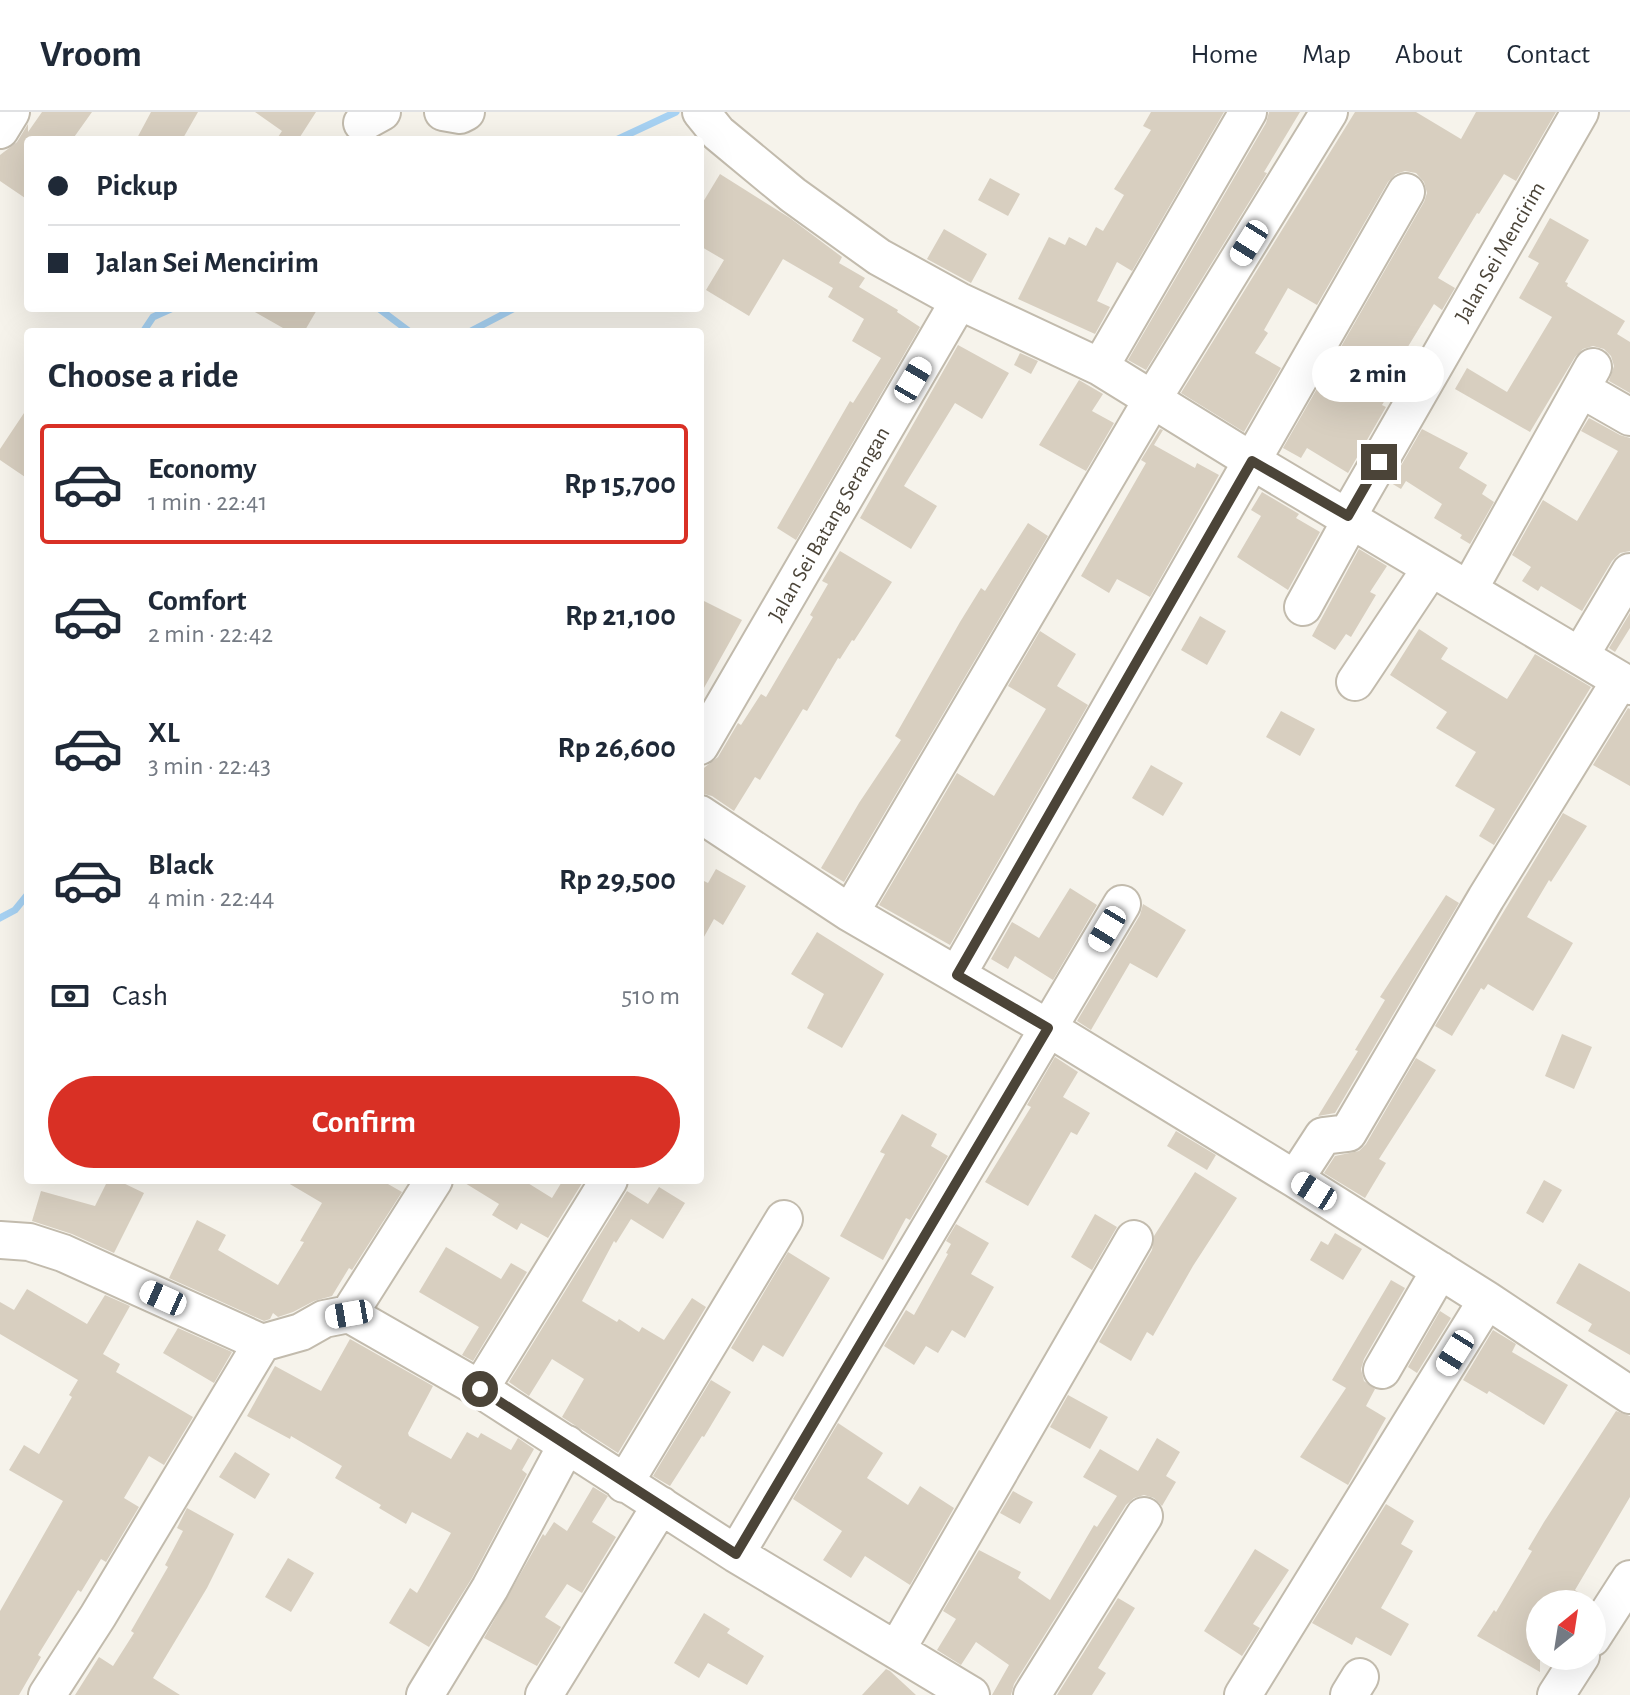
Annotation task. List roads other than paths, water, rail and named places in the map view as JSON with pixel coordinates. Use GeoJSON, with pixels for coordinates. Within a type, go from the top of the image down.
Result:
{"type":"FeatureCollection","features":[{"type":"Feature","properties":{"kind":"street"},"geometry":{"type":"LineString","coordinates":[[0,130],[11,112]]}},
{"type":"Feature","properties":{"kind":"street"},"geometry":{"type":"LineString","coordinates":[[443,112],[460,115],[466,112]]}},
{"type":"Feature","properties":{"kind":"street"},"geometry":{"type":"LineString","coordinates":[[1100,367],[1248,112]]}},
{"type":"Feature","properties":{"kind":"street"},"geometry":{"type":"LineString","coordinates":[[850,913],[1152,400],[1329,112]]}},
{"type":"Feature","properties":{"kind":"street","name":"Jalan Sei Mencirim"},"geometry":{"type":"LineString","coordinates":[[1303,607],[1350,517],[1580,112]]}},
{"type":"Feature","properties":{"kind":"street"},"geometry":{"type":"LineString","coordinates":[[709,123],[828,222],[879,257],[959,301],[1100,367],[1625,684],[1486,898],[1348,1133],[1323,1136],[1295,1179]]}},
{"type":"Feature","properties":{"kind":"street"},"geometry":{"type":"LineString","coordinates":[[957,975],[1406,192]]}},
{"type":"Feature","properties":{"kind":"street","name":"Jalan Sei Batang Serangan"},"geometry":{"type":"LineString","coordinates":[[704,739],[959,301]]}},
{"type":"Feature","properties":{"kind":"street"},"geometry":{"type":"LineString","coordinates":[[1469,589],[1587,378],[1630,417]]}},
{"type":"Feature","properties":{"kind":"street"},"geometry":{"type":"LineString","coordinates":[[1355,682],[1431,568]]}},
{"type":"Feature","properties":{"kind":"street"},"geometry":{"type":"LineString","coordinates":[[1580,656],[1630,572]]}},
{"type":"Feature","properties":{"kind":"street"},"geometry":{"type":"LineString","coordinates":[[704,817],[850,913],[1048,1028],[1295,1179],[1630,1395]]}},
{"type":"Feature","properties":{"kind":"street"},"geometry":{"type":"LineString","coordinates":[[736,1554],[1122,904]]}},
{"type":"Feature","properties":{"kind":"street"},"geometry":{"type":"LineString","coordinates":[[349,1314],[431,1184]]}},
{"type":"Feature","properties":{"kind":"street"},"geometry":{"type":"LineString","coordinates":[[480,1389],[607,1184]]}},
{"type":"Feature","properties":{"kind":"street"},"geometry":{"type":"LineString","coordinates":[[624,1484],[784,1219]]}},
{"type":"Feature","properties":{"kind":"street"},"geometry":{"type":"LineString","coordinates":[[897,1649],[1134,1239]]}},
{"type":"Feature","properties":{"kind":"street"},"geometry":{"type":"LineString","coordinates":[[0,1240],[29,1242],[63,1253],[262,1343],[301,1332],[324,1319],[349,1314],[480,1389],[736,1554],[971,1695]]}},
{"type":"Feature","properties":{"kind":"street"},"geometry":{"type":"LineString","coordinates":[[1382,1370],[1440,1270]]}},
{"type":"Feature","properties":{"kind":"street"},"geometry":{"type":"LineString","coordinates":[[1243,1695],[1487,1300]]}},
{"type":"Feature","properties":{"kind":"street"},"geometry":{"type":"LineString","coordinates":[[47,1695],[262,1343]]}},
{"type":"Feature","properties":{"kind":"street"},"geometry":{"type":"LineString","coordinates":[[425,1695],[478,1609],[567,1444]]}},
{"type":"Feature","properties":{"kind":"street"},"geometry":{"type":"LineString","coordinates":[[544,1695],[661,1505]]}},
{"type":"Feature","properties":{"kind":"street"},"geometry":{"type":"LineString","coordinates":[[1032,1695],[1144,1516]]}},
{"type":"Feature","properties":{"kind":"street"},"geometry":{"type":"LineString","coordinates":[[1606,1616],[1630,1579]]}},
{"type":"Feature","properties":{"kind":"street"},"geometry":{"type":"LineString","coordinates":[[1556,1695],[1572,1670]]}},
{"type":"Feature","properties":{"kind":"waterway"},"geometry":{"type":"LineString","coordinates":[[625,136],[676,112]]}},
{"type":"Feature","properties":{"kind":"waterway"},"geometry":{"type":"LineString","coordinates":[[146,328],[153,317],[164,312]]}},
{"type":"Feature","properties":{"kind":"waterway"},"geometry":{"type":"LineString","coordinates":[[383,312],[405,328]]}},
{"type":"Feature","properties":{"kind":"waterway"},"geometry":{"type":"LineString","coordinates":[[477,328],[507,312]]}},
{"type":"Feature","properties":{"kind":"waterway"},"geometry":{"type":"LineString","coordinates":[[0,918],[15,910],[24,899]]}}]}
